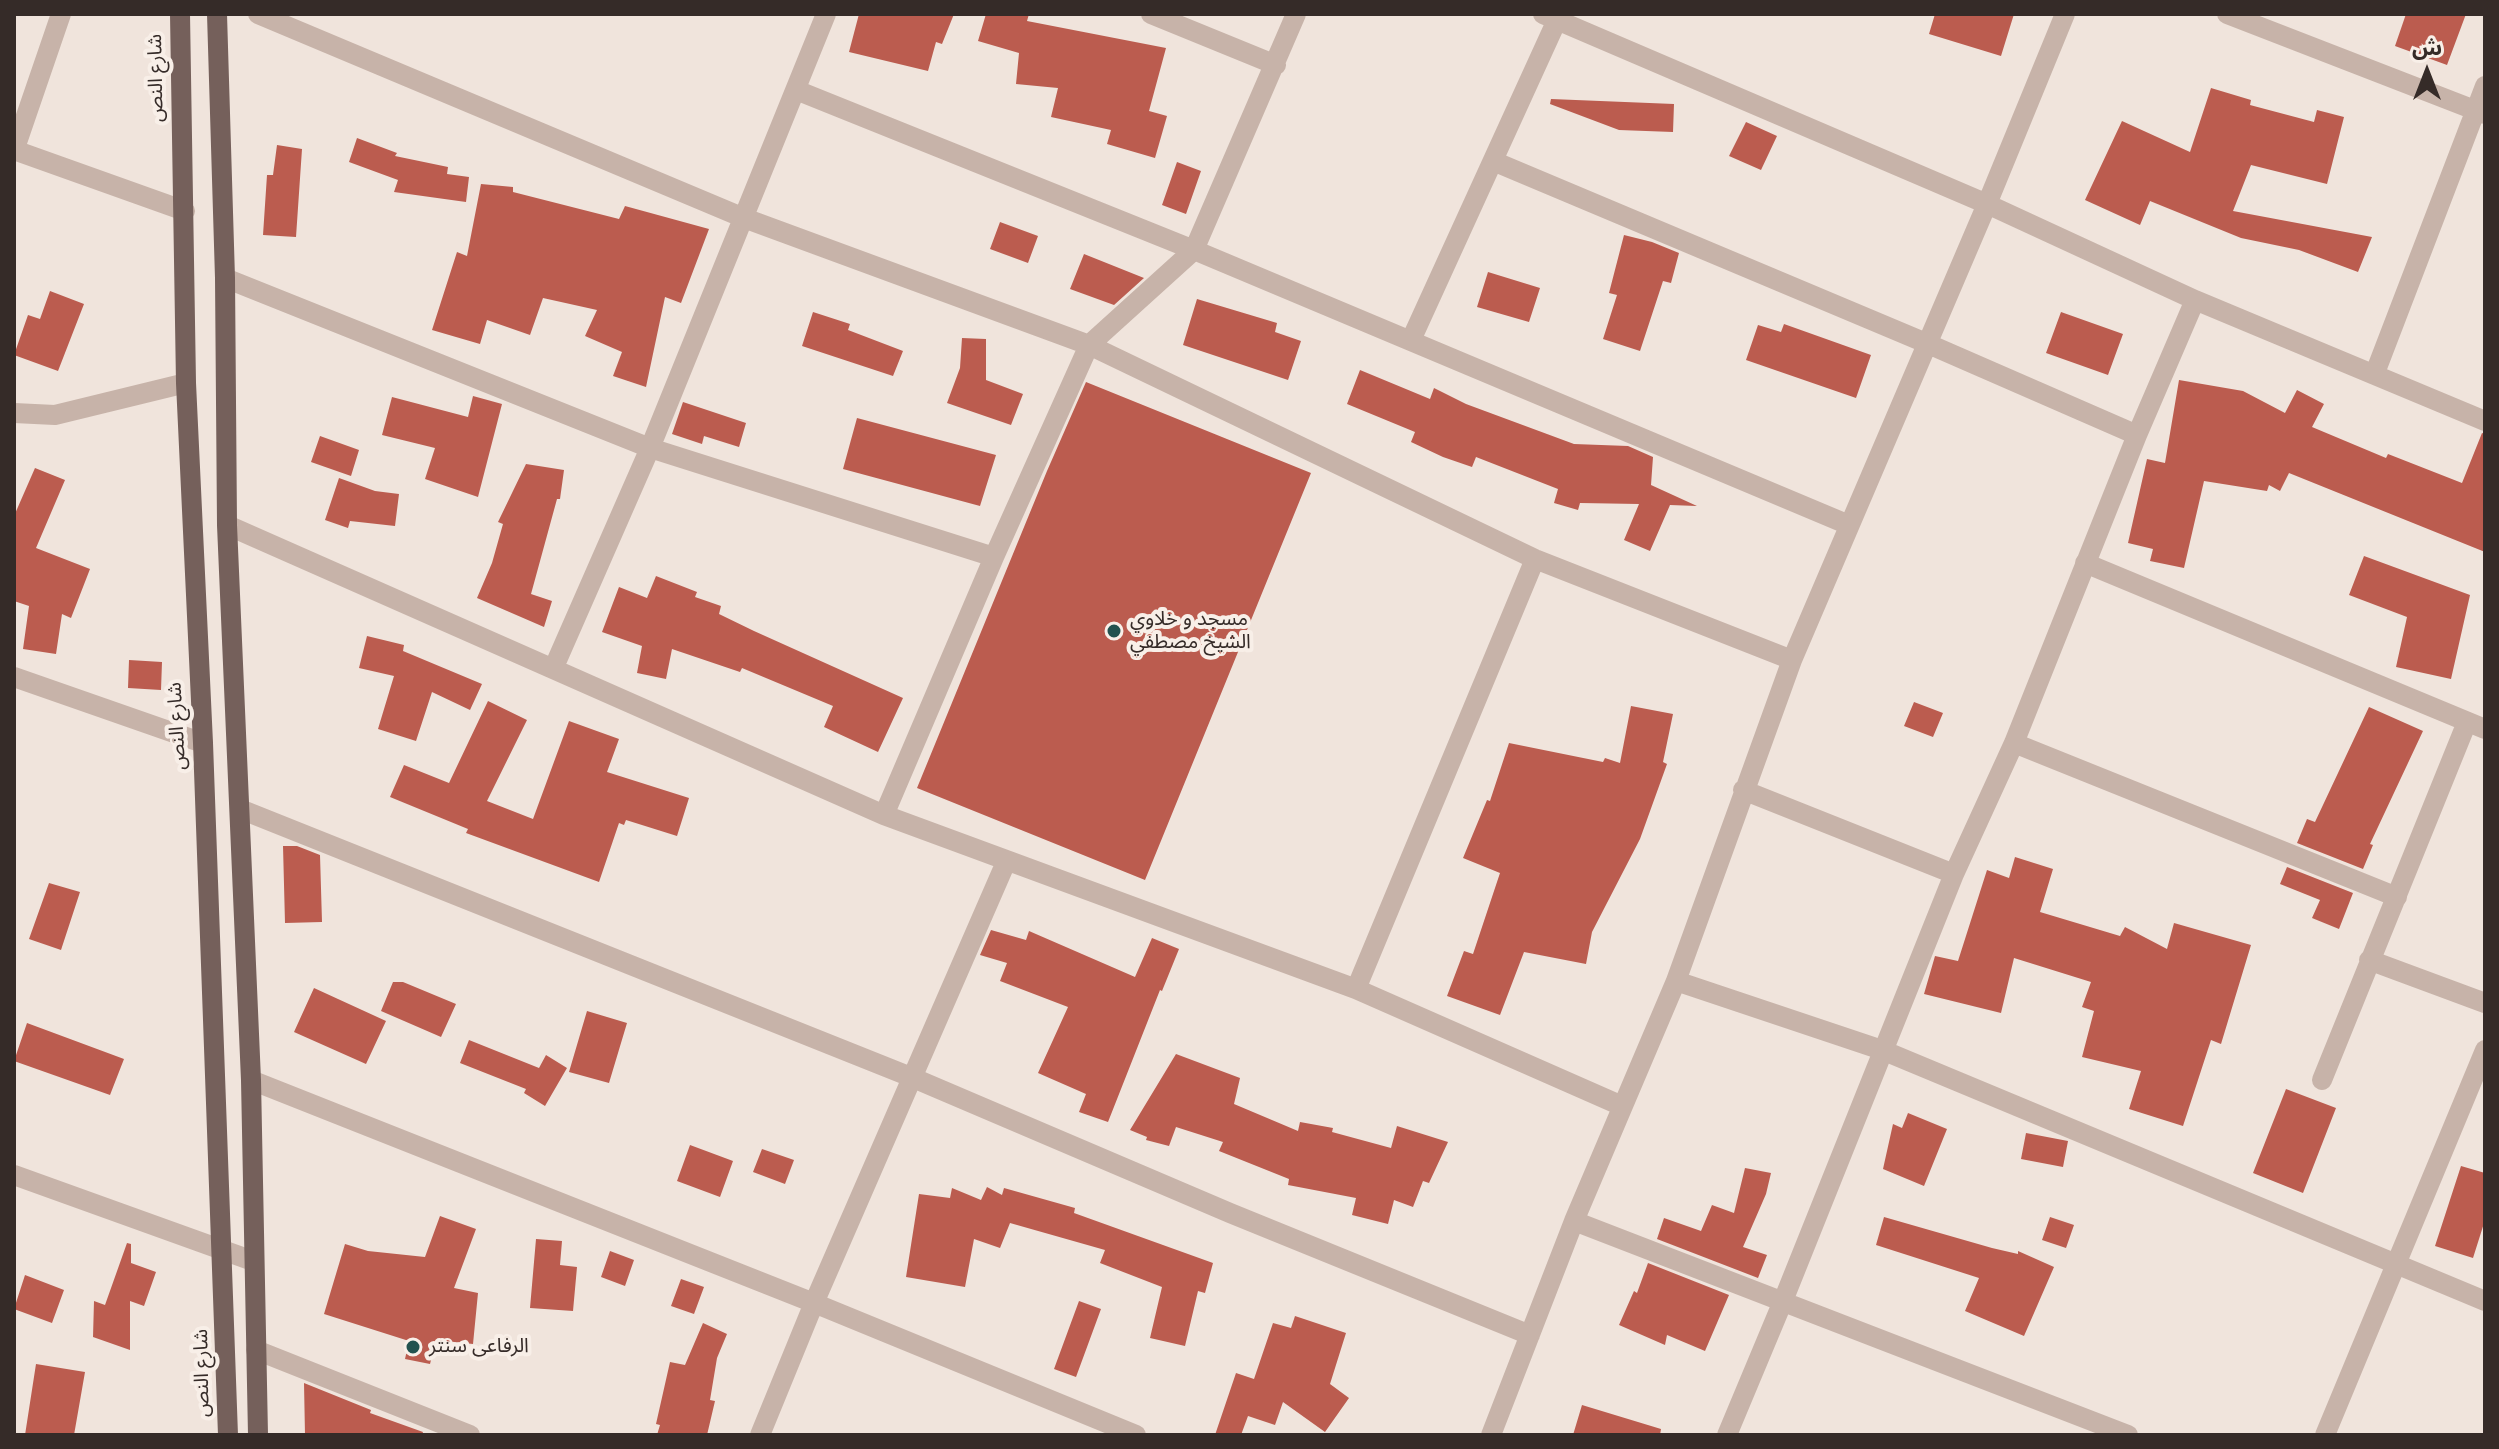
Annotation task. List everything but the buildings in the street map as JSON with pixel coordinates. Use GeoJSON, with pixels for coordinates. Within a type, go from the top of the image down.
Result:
{"type":"FeatureCollection","features":[{"type":"Feature","properties":{"kind":"main road","name":"شارع النص"},"geometry":{"type":"LineString","coordinates":[[180,14],[186,383],[203,743],[228,1435]]}},
{"type":"Feature","properties":{"kind":"main road"},"geometry":{"type":"LineString","coordinates":[[217,14],[225,278],[227,525],[251,1080],[258,1435]]}},
{"type":"Feature","properties":{"kind":"street"},"geometry":{"type":"LineString","coordinates":[[61,14],[14,150],[185,211]]}},
{"type":"Feature","properties":{"kind":"street"},"geometry":{"type":"LineString","coordinates":[[258,14],[744,218],[1089,345],[1535,559],[1792,660]]}},
{"type":"Feature","properties":{"kind":"street"},"geometry":{"type":"LineString","coordinates":[[554,667],[650,448],[826,14]]}},
{"type":"Feature","properties":{"kind":"street"},"geometry":{"type":"LineString","coordinates":[[1151,14],[1276,65]]}},
{"type":"Feature","properties":{"kind":"street"},"geometry":{"type":"LineString","coordinates":[[884,815],[1089,345],[1194,250],[1296,14]]}},
{"type":"Feature","properties":{"kind":"street"},"geometry":{"type":"LineString","coordinates":[[1491,1435],[1574,1221],[1676,981],[1792,660],[2065,14]]}},
{"type":"Feature","properties":{"kind":"street"},"geometry":{"type":"LineString","coordinates":[[2227,14],[2481,112]]}},
{"type":"Feature","properties":{"kind":"street"},"geometry":{"type":"LineString","coordinates":[[1411,340],[1493,161],[1550,17],[1987,204],[2195,300],[2485,421]]}},
{"type":"Feature","properties":{"kind":"street"},"geometry":{"type":"LineString","coordinates":[[2375,373],[2481,112],[2485,86]]}},
{"type":"Feature","properties":{"kind":"street"},"geometry":{"type":"LineString","coordinates":[[796,90],[1194,250],[1849,525]]}},
{"type":"Feature","properties":{"kind":"street"},"geometry":{"type":"LineString","coordinates":[[1493,161],[2137,435]]}},
{"type":"Feature","properties":{"kind":"street"},"geometry":{"type":"LineString","coordinates":[[225,278],[650,448],[994,557]]}},
{"type":"Feature","properties":{"kind":"street"},"geometry":{"type":"LineString","coordinates":[[1727,1435],[1954,874],[2014,743],[2137,435],[2195,300]]}},
{"type":"Feature","properties":{"kind":"street"},"geometry":{"type":"LineString","coordinates":[[14,413],[55,415],[186,383]]}},
{"type":"Feature","properties":{"kind":"street"},"geometry":{"type":"LineString","coordinates":[[227,525],[884,815],[1356,989],[1622,1106]]}},
{"type":"Feature","properties":{"kind":"street"},"geometry":{"type":"LineString","coordinates":[[1356,989],[1535,559]]}},
{"type":"Feature","properties":{"kind":"street"},"geometry":{"type":"LineString","coordinates":[[2085,563],[2476,725],[2369,960],[2322,1080]]}},
{"type":"Feature","properties":{"kind":"street"},"geometry":{"type":"LineString","coordinates":[[14,677],[203,743]]}},
{"type":"Feature","properties":{"kind":"street"},"geometry":{"type":"LineString","coordinates":[[2014,743],[2397,897]]}},
{"type":"Feature","properties":{"kind":"street"},"geometry":{"type":"LineString","coordinates":[[1743,790],[1954,874]]}},
{"type":"Feature","properties":{"kind":"street"},"geometry":{"type":"LineString","coordinates":[[240,809],[911,1077],[1230,1213],[1530,1335]]}},
{"type":"Feature","properties":{"kind":"street"},"geometry":{"type":"LineString","coordinates":[[760,1435],[911,1077],[1006,862]]}},
{"type":"Feature","properties":{"kind":"street"},"geometry":{"type":"LineString","coordinates":[[2369,960],[2485,1003]]}},
{"type":"Feature","properties":{"kind":"street"},"geometry":{"type":"LineString","coordinates":[[1676,981],[1882,1050],[2485,1301]]}},
{"type":"Feature","properties":{"kind":"street"},"geometry":{"type":"LineString","coordinates":[[2325,1435],[2485,1050]]}},
{"type":"Feature","properties":{"kind":"street"},"geometry":{"type":"LineString","coordinates":[[251,1080],[814,1303],[1136,1435]]}},
{"type":"Feature","properties":{"kind":"street"},"geometry":{"type":"LineString","coordinates":[[14,1175],[253,1261]]}},
{"type":"Feature","properties":{"kind":"street"},"geometry":{"type":"LineString","coordinates":[[1574,1221],[2128,1435]]}},
{"type":"Feature","properties":{"kind":"street"},"geometry":{"type":"LineString","coordinates":[[256,1350],[470,1435]]}},
{"type":"Feature","properties":{"kind":"place","name":"مسجد و خلاوي الشيخ مصطفي"},"geometry":{"type":"Point","coordinates":[1114,631]}},
{"type":"Feature","properties":{"kind":"place","name":"الرفاعى سنتر"},"geometry":{"type":"Point","coordinates":[413,1347]}}]}
